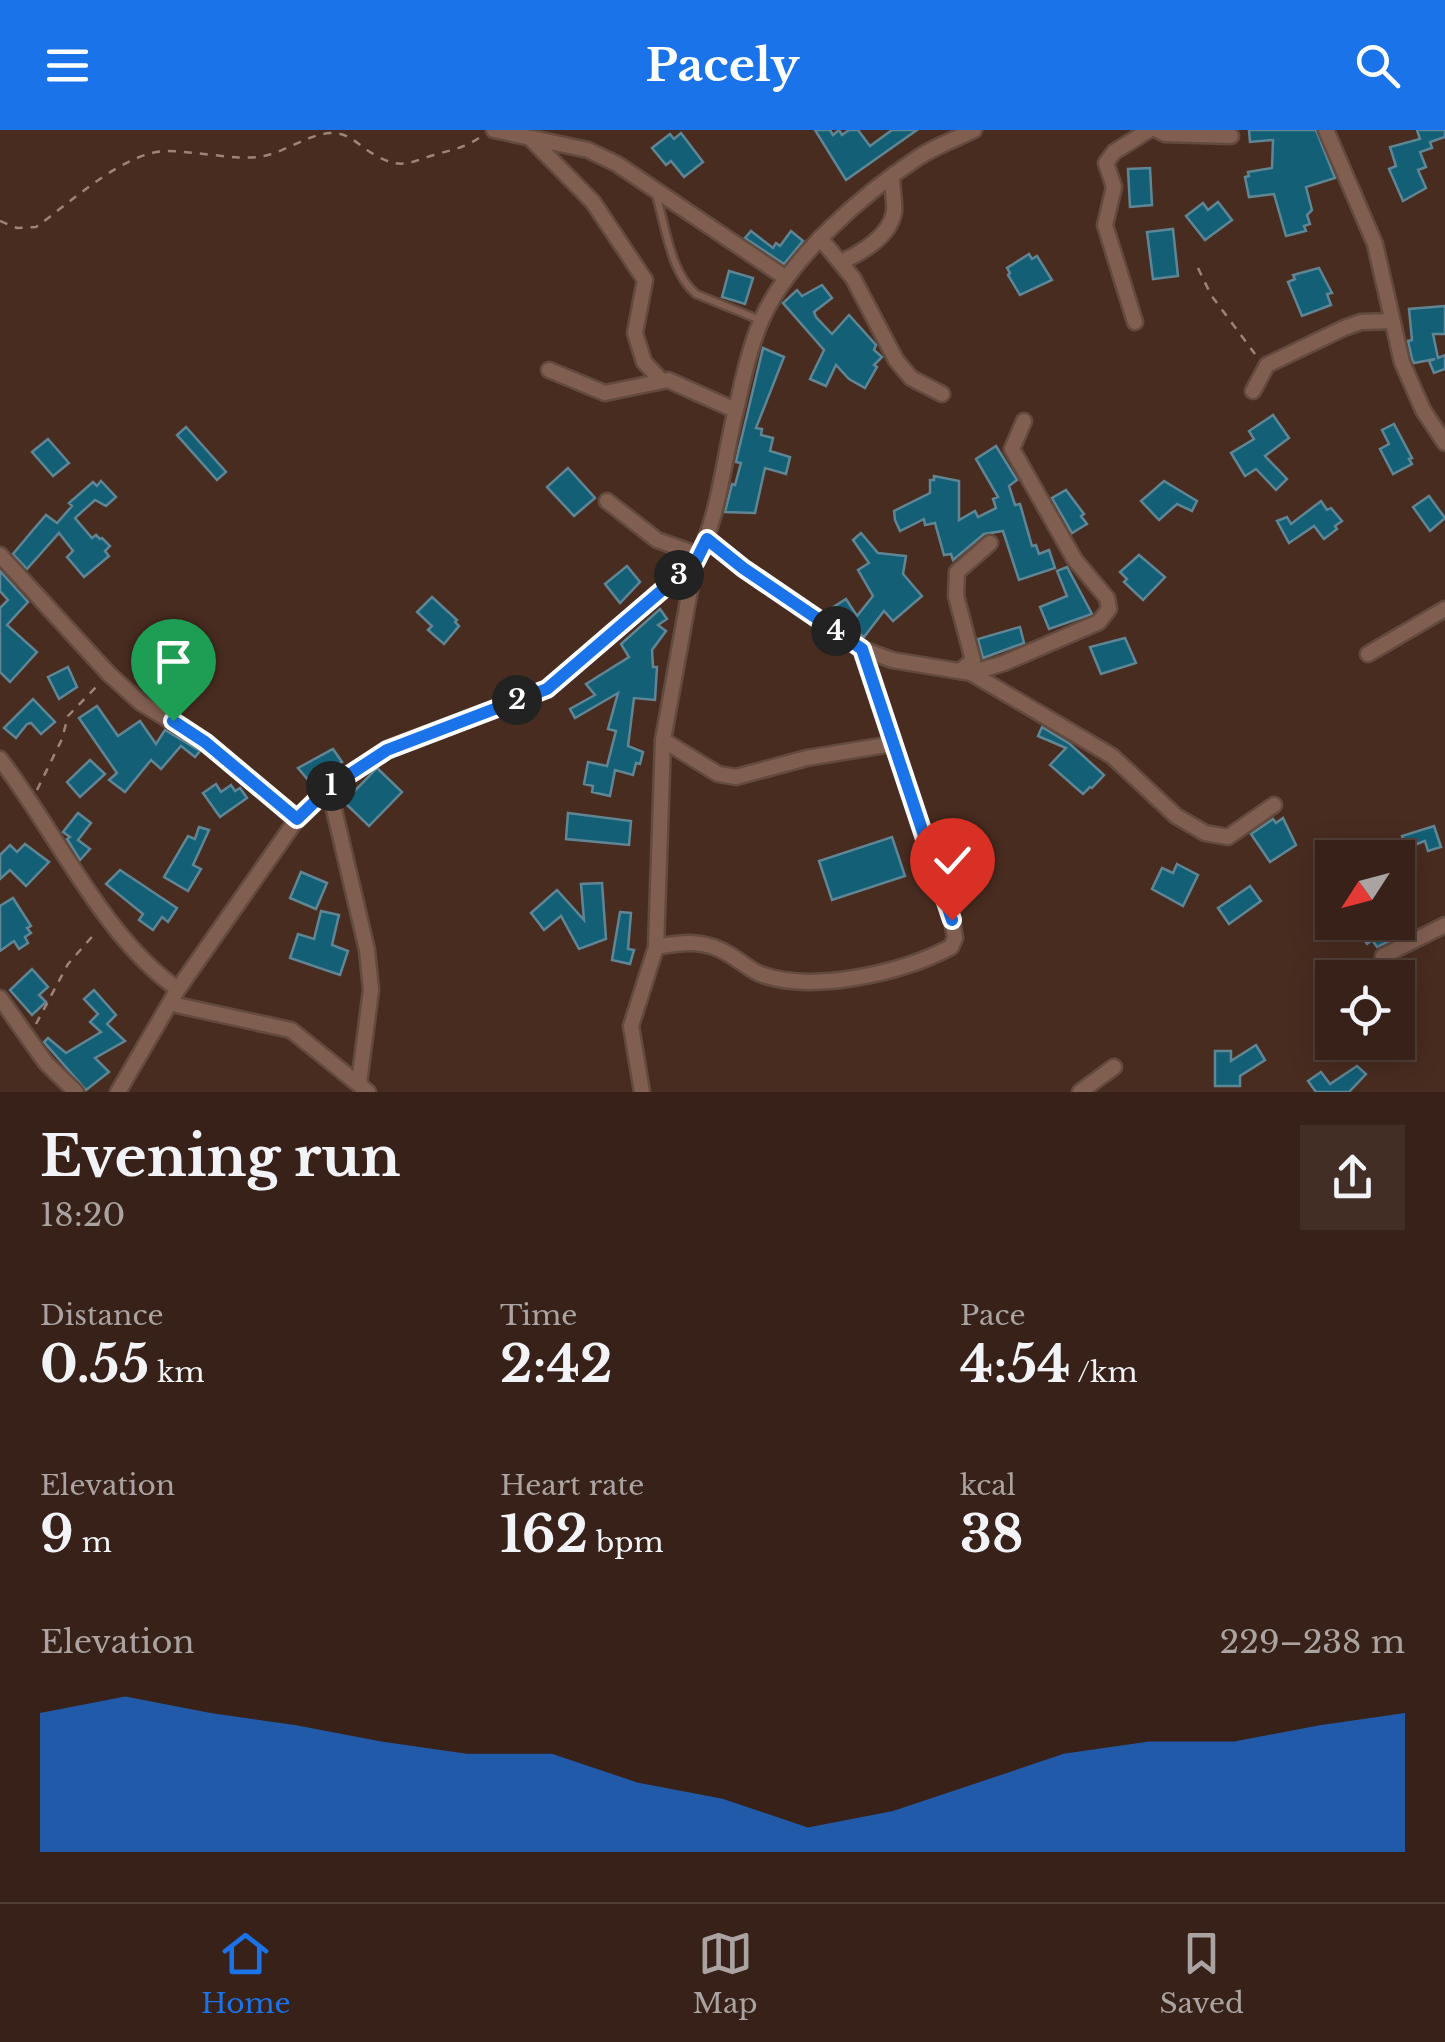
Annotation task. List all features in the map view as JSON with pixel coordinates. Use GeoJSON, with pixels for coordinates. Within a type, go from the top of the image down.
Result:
{"type":"FeatureCollection","features":[{"type":"Feature","properties":{"kind":"street"},"geometry":{"type":"LineString","coordinates":[[494,130],[588,150],[654,186],[786,278]]}},
{"type":"Feature","properties":{"kind":"street"},"geometry":{"type":"LineString","coordinates":[[642,1092],[631,1026],[656,947],[663,740],[697,558],[707,539],[736,410],[762,320],[786,278],[820,238],[921,156],[974,130]]}},
{"type":"Feature","properties":{"kind":"street"},"geometry":{"type":"LineString","coordinates":[[1135,322],[1106,224],[1114,187],[1106,163],[1114,152],[1149,130]]}},
{"type":"Feature","properties":{"kind":"street"},"geometry":{"type":"LineString","coordinates":[[1157,130],[1165,134],[1231,136]]}},
{"type":"Feature","properties":{"kind":"street"},"geometry":{"type":"LineString","coordinates":[[1326,130],[1374,244],[1402,362],[1422,410],[1445,443]]}},
{"type":"Feature","properties":{"kind":"street"},"geometry":{"type":"LineString","coordinates":[[530,138],[593,202],[645,280],[635,332],[644,362],[660,379],[736,410]]}},
{"type":"Feature","properties":{"kind":"street"},"geometry":{"type":"LineString","coordinates":[[841,262],[871,245],[887,227],[894,213],[892,178]]}},
{"type":"Feature","properties":{"kind":"street"},"geometry":{"type":"LineString","coordinates":[[820,238],[854,278],[896,360],[911,378],[942,394]]}},
{"type":"Feature","properties":{"kind":"street"},"geometry":{"type":"LineString","coordinates":[[1253,391],[1267,366],[1344,328],[1361,322],[1392,321]]}},
{"type":"Feature","properties":{"kind":"street"},"geometry":{"type":"LineString","coordinates":[[549,370],[605,394],[660,379]]}},
{"type":"Feature","properties":{"kind":"street"},"geometry":{"type":"LineString","coordinates":[[1422,410],[1445,420]]}},
{"type":"Feature","properties":{"kind":"street"},"geometry":{"type":"LineString","coordinates":[[966,672],[1004,663],[1099,622],[1109,610],[1107,598],[1075,560],[1012,449],[1024,421]]}},
{"type":"Feature","properties":{"kind":"street"},"geometry":{"type":"LineString","coordinates":[[607,501],[657,540],[697,558]]}},
{"type":"Feature","properties":{"kind":"street"},"geometry":{"type":"LineString","coordinates":[[707,539],[862,649],[892,660],[966,672],[1112,756],[1176,816],[1205,833],[1228,837],[1274,805]]}},
{"type":"Feature","properties":{"kind":"street"},"geometry":{"type":"LineString","coordinates":[[966,672],[973,660],[956,596],[957,572],[990,543]]}},
{"type":"Feature","properties":{"kind":"street"},"geometry":{"type":"LineString","coordinates":[[0,555],[109,674],[142,703],[205,742],[297,819]]}},
{"type":"Feature","properties":{"kind":"street"},"geometry":{"type":"LineString","coordinates":[[118,1092],[178,989],[297,819],[329,788],[387,750],[547,689],[697,558]]}},
{"type":"Feature","properties":{"kind":"street"},"geometry":{"type":"LineString","coordinates":[[1368,654],[1445,609]]}},
{"type":"Feature","properties":{"kind":"street"},"geometry":{"type":"LineString","coordinates":[[656,947],[692,941],[726,952],[762,975],[814,983],[920,964],[952,947],[952,920],[862,649]]}},
{"type":"Feature","properties":{"kind":"street"},"geometry":{"type":"LineString","coordinates":[[663,740],[718,774],[736,777],[807,758],[892,744]]}},
{"type":"Feature","properties":{"kind":"street"},"geometry":{"type":"LineString","coordinates":[[0,758],[138,957],[178,989]]}},
{"type":"Feature","properties":{"kind":"street"},"geometry":{"type":"LineString","coordinates":[[329,788],[366,950],[371,990],[363,1088]]}},
{"type":"Feature","properties":{"kind":"street"},"geometry":{"type":"LineString","coordinates":[[1383,956],[1445,925]]}},
{"type":"Feature","properties":{"kind":"street"},"geometry":{"type":"LineString","coordinates":[[0,998],[46,1063],[76,1092]]}},
{"type":"Feature","properties":{"kind":"street"},"geometry":{"type":"LineString","coordinates":[[172,1004],[292,1030],[363,1088]]}},
{"type":"Feature","properties":{"kind":"street"},"geometry":{"type":"LineString","coordinates":[[1080,1092],[1114,1067]]}},
{"type":"Feature","properties":{"kind":"lane"},"geometry":{"type":"LineString","coordinates":[[654,186],[677,269],[688,287],[696,294],[762,320]]}},
{"type":"Feature","properties":{"kind":"path"},"geometry":{"type":"LineString","coordinates":[[0,222],[17,228],[36,226],[138,155],[206,152],[254,158],[333,133],[348,135],[387,161],[407,165],[462,150],[487,130]]}},
{"type":"Feature","properties":{"kind":"path"},"geometry":{"type":"LineString","coordinates":[[1198,268],[1211,295],[1267,366]]}},
{"type":"Feature","properties":{"kind":"path"},"geometry":{"type":"LineString","coordinates":[[32,800],[62,739],[68,716],[109,674]]}},
{"type":"Feature","properties":{"kind":"path"},"geometry":{"type":"LineString","coordinates":[[28,1038],[68,964],[108,918]]}},
{"type":"Feature","properties":{"kind":"building"},"geometry":{"type":"Polygon","coordinates":[[[815,130],[830,130],[833,135],[839,130],[842,135],[858,130],[870,146],[892,130],[917,130],[846,180],[815,130]]]}},
{"type":"Feature","properties":{"kind":"building"},"geometry":{"type":"Polygon","coordinates":[[[1249,130],[1316,130],[1335,178],[1306,187],[1312,210],[1307,215],[1310,224],[1304,226],[1306,231],[1286,236],[1274,194],[1249,197],[1245,177],[1248,172],[1272,168],[1273,140],[1250,142],[1249,130]]]}},
{"type":"Feature","properties":{"kind":"building"},"geometry":{"type":"Polygon","coordinates":[[[1417,130],[1445,130],[1445,137],[1430,142],[1432,148],[1420,152],[1426,167],[1418,170],[1426,188],[1403,201],[1389,169],[1396,166],[1390,147],[1420,139],[1417,130]]]}},
{"type":"Feature","properties":{"kind":"building"},"geometry":{"type":"Polygon","coordinates":[[[681,133],[703,162],[684,177],[671,161],[666,165],[652,148],[670,134],[674,139],[681,133]]]}},
{"type":"Feature","properties":{"kind":"building"},"geometry":{"type":"Polygon","coordinates":[[[1150,168],[1152,205],[1130,207],[1128,169],[1150,168]]]}},
{"type":"Feature","properties":{"kind":"building"},"geometry":{"type":"Polygon","coordinates":[[[1218,202],[1232,220],[1205,240],[1186,216],[1203,203],[1208,210],[1218,202]]]}},
{"type":"Feature","properties":{"kind":"building"},"geometry":{"type":"Polygon","coordinates":[[[1173,229],[1178,276],[1153,279],[1147,232],[1173,229]]]}},
{"type":"Feature","properties":{"kind":"building"},"geometry":{"type":"Polygon","coordinates":[[[751,231],[773,248],[776,243],[780,246],[791,231],[803,241],[784,264],[745,238],[751,231]]]}},
{"type":"Feature","properties":{"kind":"building"},"geometry":{"type":"Polygon","coordinates":[[[1029,254],[1032,259],[1037,256],[1052,280],[1020,295],[1007,268],[1029,254]]]}},
{"type":"Feature","properties":{"kind":"building"},"geometry":{"type":"Polygon","coordinates":[[[1319,268],[1332,293],[1327,294],[1331,305],[1302,316],[1288,282],[1295,279],[1293,275],[1319,268]]]}},
{"type":"Feature","properties":{"kind":"building"},"geometry":{"type":"Polygon","coordinates":[[[729,271],[753,278],[745,304],[722,297],[729,271]]]}},
{"type":"Feature","properties":{"kind":"building"},"geometry":{"type":"Polygon","coordinates":[[[822,285],[832,298],[814,312],[816,317],[832,334],[849,315],[882,357],[874,365],[877,367],[865,388],[836,365],[826,386],[810,379],[824,350],[783,303],[797,290],[802,296],[822,285]]]}},
{"type":"Feature","properties":{"kind":"building"},"geometry":{"type":"Polygon","coordinates":[[[1445,306],[1445,334],[1433,334],[1438,358],[1445,355],[1445,369],[1434,373],[1429,361],[1435,359],[1414,363],[1412,359],[1409,309],[1445,306]]]}},
{"type":"Feature","properties":{"kind":"building"},"geometry":{"type":"Polygon","coordinates":[[[763,348],[784,357],[756,428],[762,429],[761,435],[773,438],[770,451],[790,457],[786,474],[765,468],[755,513],[725,512],[741,463],[736,462],[763,348]]]}},
{"type":"Feature","properties":{"kind":"building"},"geometry":{"type":"Polygon","coordinates":[[[1273,415],[1289,438],[1265,456],[1287,479],[1276,490],[1256,469],[1245,476],[1231,453],[1254,439],[1249,431],[1273,415]]]}},
{"type":"Feature","properties":{"kind":"building"},"geometry":{"type":"Polygon","coordinates":[[[1394,424],[1412,464],[1393,474],[1380,449],[1389,444],[1382,430],[1394,424]]]}},
{"type":"Feature","properties":{"kind":"building"},"geometry":{"type":"Polygon","coordinates":[[[186,427],[226,472],[217,480],[177,435],[186,427]]]}},
{"type":"Feature","properties":{"kind":"building"},"geometry":{"type":"Polygon","coordinates":[[[48,439],[69,463],[53,476],[32,452],[48,439]]]}},
{"type":"Feature","properties":{"kind":"building"},"geometry":{"type":"Polygon","coordinates":[[[996,446],[1017,480],[1009,486],[1015,505],[1020,504],[1032,546],[1036,545],[1039,554],[1049,550],[1055,568],[1019,580],[1003,531],[984,534],[953,560],[951,554],[944,555],[935,523],[925,525],[924,519],[900,531],[895,520],[894,511],[930,493],[934,476],[959,481],[959,520],[975,511],[978,517],[996,508],[993,499],[998,497],[976,459],[996,446]]]}},
{"type":"Feature","properties":{"kind":"building"},"geometry":{"type":"Polygon","coordinates":[[[568,468],[595,498],[574,516],[547,487],[568,468]]]}},
{"type":"Feature","properties":{"kind":"building"},"geometry":{"type":"Polygon","coordinates":[[[101,481],[116,497],[106,506],[95,500],[75,518],[92,538],[96,535],[110,546],[105,551],[109,556],[84,577],[67,557],[73,551],[59,533],[27,569],[13,554],[33,530],[46,515],[57,523],[72,506],[69,503],[93,482],[97,486],[101,481]]]}},
{"type":"Feature","properties":{"kind":"building"},"geometry":{"type":"Polygon","coordinates":[[[1164,481],[1197,501],[1192,511],[1177,504],[1159,520],[1141,501],[1164,481]]]}},
{"type":"Feature","properties":{"kind":"building"},"geometry":{"type":"Polygon","coordinates":[[[1066,490],[1087,524],[1072,533],[1052,498],[1066,490]]]}},
{"type":"Feature","properties":{"kind":"building"},"geometry":{"type":"Polygon","coordinates":[[[1429,496],[1445,518],[1430,531],[1413,507],[1429,496]]]}},
{"type":"Feature","properties":{"kind":"building"},"geometry":{"type":"Polygon","coordinates":[[[1321,501],[1342,521],[1335,526],[1337,529],[1324,539],[1314,526],[1289,543],[1277,521],[1287,517],[1291,524],[1321,501]]]}},
{"type":"Feature","properties":{"kind":"building"},"geometry":{"type":"Polygon","coordinates":[[[861,533],[878,553],[906,556],[903,574],[922,596],[893,621],[884,611],[864,637],[827,611],[846,599],[857,616],[873,596],[858,570],[869,563],[853,540],[861,533]]]}},
{"type":"Feature","properties":{"kind":"building"},"geometry":{"type":"Polygon","coordinates":[[[1139,555],[1165,577],[1143,600],[1124,582],[1127,579],[1120,572],[1139,555]]]}},
{"type":"Feature","properties":{"kind":"building"},"geometry":{"type":"Polygon","coordinates":[[[627,566],[640,582],[620,603],[605,584],[627,566]]]}},
{"type":"Feature","properties":{"kind":"building"},"geometry":{"type":"Polygon","coordinates":[[[1067,567],[1092,614],[1049,629],[1040,607],[1067,596],[1057,571],[1067,567]]]}},
{"type":"Feature","properties":{"kind":"building"},"geometry":{"type":"Polygon","coordinates":[[[0,571],[28,602],[7,625],[37,652],[10,682],[0,672],[0,608],[8,600],[0,591],[0,571]]]}},
{"type":"Feature","properties":{"kind":"building"},"geometry":{"type":"Polygon","coordinates":[[[432,597],[459,626],[444,644],[428,630],[432,626],[417,612],[432,597]]]}},
{"type":"Feature","properties":{"kind":"building"},"geometry":{"type":"Polygon","coordinates":[[[660,609],[667,619],[658,625],[666,631],[652,650],[653,667],[657,667],[655,700],[634,698],[628,746],[643,752],[640,764],[636,763],[633,775],[615,770],[610,796],[592,792],[593,786],[584,784],[588,762],[607,766],[616,731],[608,729],[618,693],[575,718],[570,709],[595,695],[586,684],[629,657],[621,644],[660,609]]]}},
{"type":"Feature","properties":{"kind":"building"},"geometry":{"type":"Polygon","coordinates":[[[1020,627],[1024,643],[983,658],[978,639],[1020,627]]]}},
{"type":"Feature","properties":{"kind":"building"},"geometry":{"type":"Polygon","coordinates":[[[1125,638],[1136,663],[1101,674],[1090,647],[1125,638]]]}},
{"type":"Feature","properties":{"kind":"building"},"geometry":{"type":"Polygon","coordinates":[[[68,667],[77,687],[59,699],[48,677],[68,667]]]}},
{"type":"Feature","properties":{"kind":"building"},"geometry":{"type":"Polygon","coordinates":[[[33,699],[55,722],[41,734],[31,723],[27,724],[16,738],[4,728],[33,699]]]}},
{"type":"Feature","properties":{"kind":"building"},"geometry":{"type":"Polygon","coordinates":[[[97,706],[118,736],[140,721],[156,744],[165,730],[200,751],[195,757],[181,746],[161,769],[151,760],[125,792],[109,780],[117,773],[79,718],[97,706]]]}},
{"type":"Feature","properties":{"kind":"building"},"geometry":{"type":"Polygon","coordinates":[[[1042,727],[1070,744],[1104,775],[1092,788],[1083,794],[1050,765],[1066,748],[1038,736],[1042,727]]]}},
{"type":"Feature","properties":{"kind":"building"},"geometry":{"type":"Polygon","coordinates":[[[333,749],[342,762],[310,782],[298,768],[333,749]]]}},
{"type":"Feature","properties":{"kind":"building"},"geometry":{"type":"Polygon","coordinates":[[[90,760],[105,774],[80,797],[67,782],[90,760]]]}},
{"type":"Feature","properties":{"kind":"building"},"geometry":{"type":"Polygon","coordinates":[[[377,768],[402,792],[369,826],[344,802],[377,768]]]}},
{"type":"Feature","properties":{"kind":"building"},"geometry":{"type":"Polygon","coordinates":[[[216,784],[221,792],[231,785],[235,791],[240,788],[247,798],[220,817],[203,793],[216,784]]]}},
{"type":"Feature","properties":{"kind":"building"},"geometry":{"type":"Polygon","coordinates":[[[78,813],[91,823],[78,840],[90,849],[80,860],[67,839],[70,837],[63,832],[78,813]]]}},
{"type":"Feature","properties":{"kind":"building"},"geometry":{"type":"Polygon","coordinates":[[[568,813],[631,821],[629,845],[566,839],[568,813]]]}},
{"type":"Feature","properties":{"kind":"building"},"geometry":{"type":"Polygon","coordinates":[[[1283,818],[1296,845],[1270,862],[1251,834],[1273,819],[1276,823],[1283,818]]]}},
{"type":"Feature","properties":{"kind":"building"},"geometry":{"type":"Polygon","coordinates":[[[1434,826],[1441,847],[1428,851],[1425,841],[1415,845],[1415,840],[1403,840],[1402,836],[1434,826]]]}},
{"type":"Feature","properties":{"kind":"building"},"geometry":{"type":"Polygon","coordinates":[[[199,827],[209,830],[193,865],[201,869],[188,891],[164,877],[188,836],[195,839],[199,827]]]}},
{"type":"Feature","properties":{"kind":"building"},"geometry":{"type":"Polygon","coordinates":[[[892,837],[905,876],[832,900],[819,861],[892,837]]]}},
{"type":"Feature","properties":{"kind":"building"},"geometry":{"type":"Polygon","coordinates":[[[25,844],[49,862],[26,886],[10,870],[0,879],[0,855],[10,845],[17,852],[25,844]]]}},
{"type":"Feature","properties":{"kind":"building"},"geometry":{"type":"Polygon","coordinates":[[[1177,864],[1198,875],[1183,906],[1152,889],[1162,868],[1173,873],[1177,864]]]}},
{"type":"Feature","properties":{"kind":"building"},"geometry":{"type":"Polygon","coordinates":[[[120,870],[177,908],[168,922],[162,917],[153,930],[139,920],[143,914],[106,884],[120,870]]]}},
{"type":"Feature","properties":{"kind":"building"},"geometry":{"type":"Polygon","coordinates":[[[301,872],[327,883],[316,909],[290,898],[301,872]]]}},
{"type":"Feature","properties":{"kind":"building"},"geometry":{"type":"Polygon","coordinates":[[[602,883],[606,939],[579,949],[561,916],[544,930],[531,913],[557,890],[584,920],[581,884],[602,883]]]}},
{"type":"Feature","properties":{"kind":"building"},"geometry":{"type":"Polygon","coordinates":[[[1250,886],[1261,901],[1229,924],[1218,908],[1250,886]]]}},
{"type":"Feature","properties":{"kind":"building"},"geometry":{"type":"Polygon","coordinates":[[[13,898],[31,926],[27,928],[31,933],[25,937],[28,943],[19,949],[14,941],[0,951],[0,906],[13,898]]]}},
{"type":"Feature","properties":{"kind":"building"},"geometry":{"type":"Polygon","coordinates":[[[321,911],[339,915],[332,945],[348,951],[340,975],[290,958],[298,934],[314,939],[321,911]]]}},
{"type":"Feature","properties":{"kind":"building"},"geometry":{"type":"Polygon","coordinates":[[[620,912],[631,913],[628,949],[634,950],[630,964],[612,960],[620,912]]]}},
{"type":"Feature","properties":{"kind":"building"},"geometry":{"type":"Polygon","coordinates":[[[1372,940],[1392,940],[1377,947],[1372,940]]]}},
{"type":"Feature","properties":{"kind":"building"},"geometry":{"type":"Polygon","coordinates":[[[32,969],[48,987],[39,995],[46,1002],[32,1015],[10,990],[32,969]]]}},
{"type":"Feature","properties":{"kind":"building"},"geometry":{"type":"Polygon","coordinates":[[[94,990],[116,1015],[107,1024],[125,1041],[95,1058],[109,1072],[86,1090],[44,1042],[48,1038],[66,1053],[101,1032],[90,1022],[98,1014],[84,999],[94,990]]]}},
{"type":"Feature","properties":{"kind":"building"},"geometry":{"type":"Polygon","coordinates":[[[1256,1045],[1265,1060],[1240,1076],[1240,1086],[1215,1086],[1215,1051],[1231,1051],[1231,1061],[1256,1045]]]}},
{"type":"Feature","properties":{"kind":"building"},"geometry":{"type":"Polygon","coordinates":[[[1357,1066],[1366,1074],[1349,1092],[1316,1092],[1308,1081],[1321,1072],[1330,1084],[1357,1066]]]}},
{"type":"Feature","properties":{"kind":"route"},"geometry":{"type":"LineString","coordinates":[[173,721],[205,742],[297,819],[329,788],[387,750],[547,689],[696,561],[707,539],[862,649],[952,920]]}}]}
